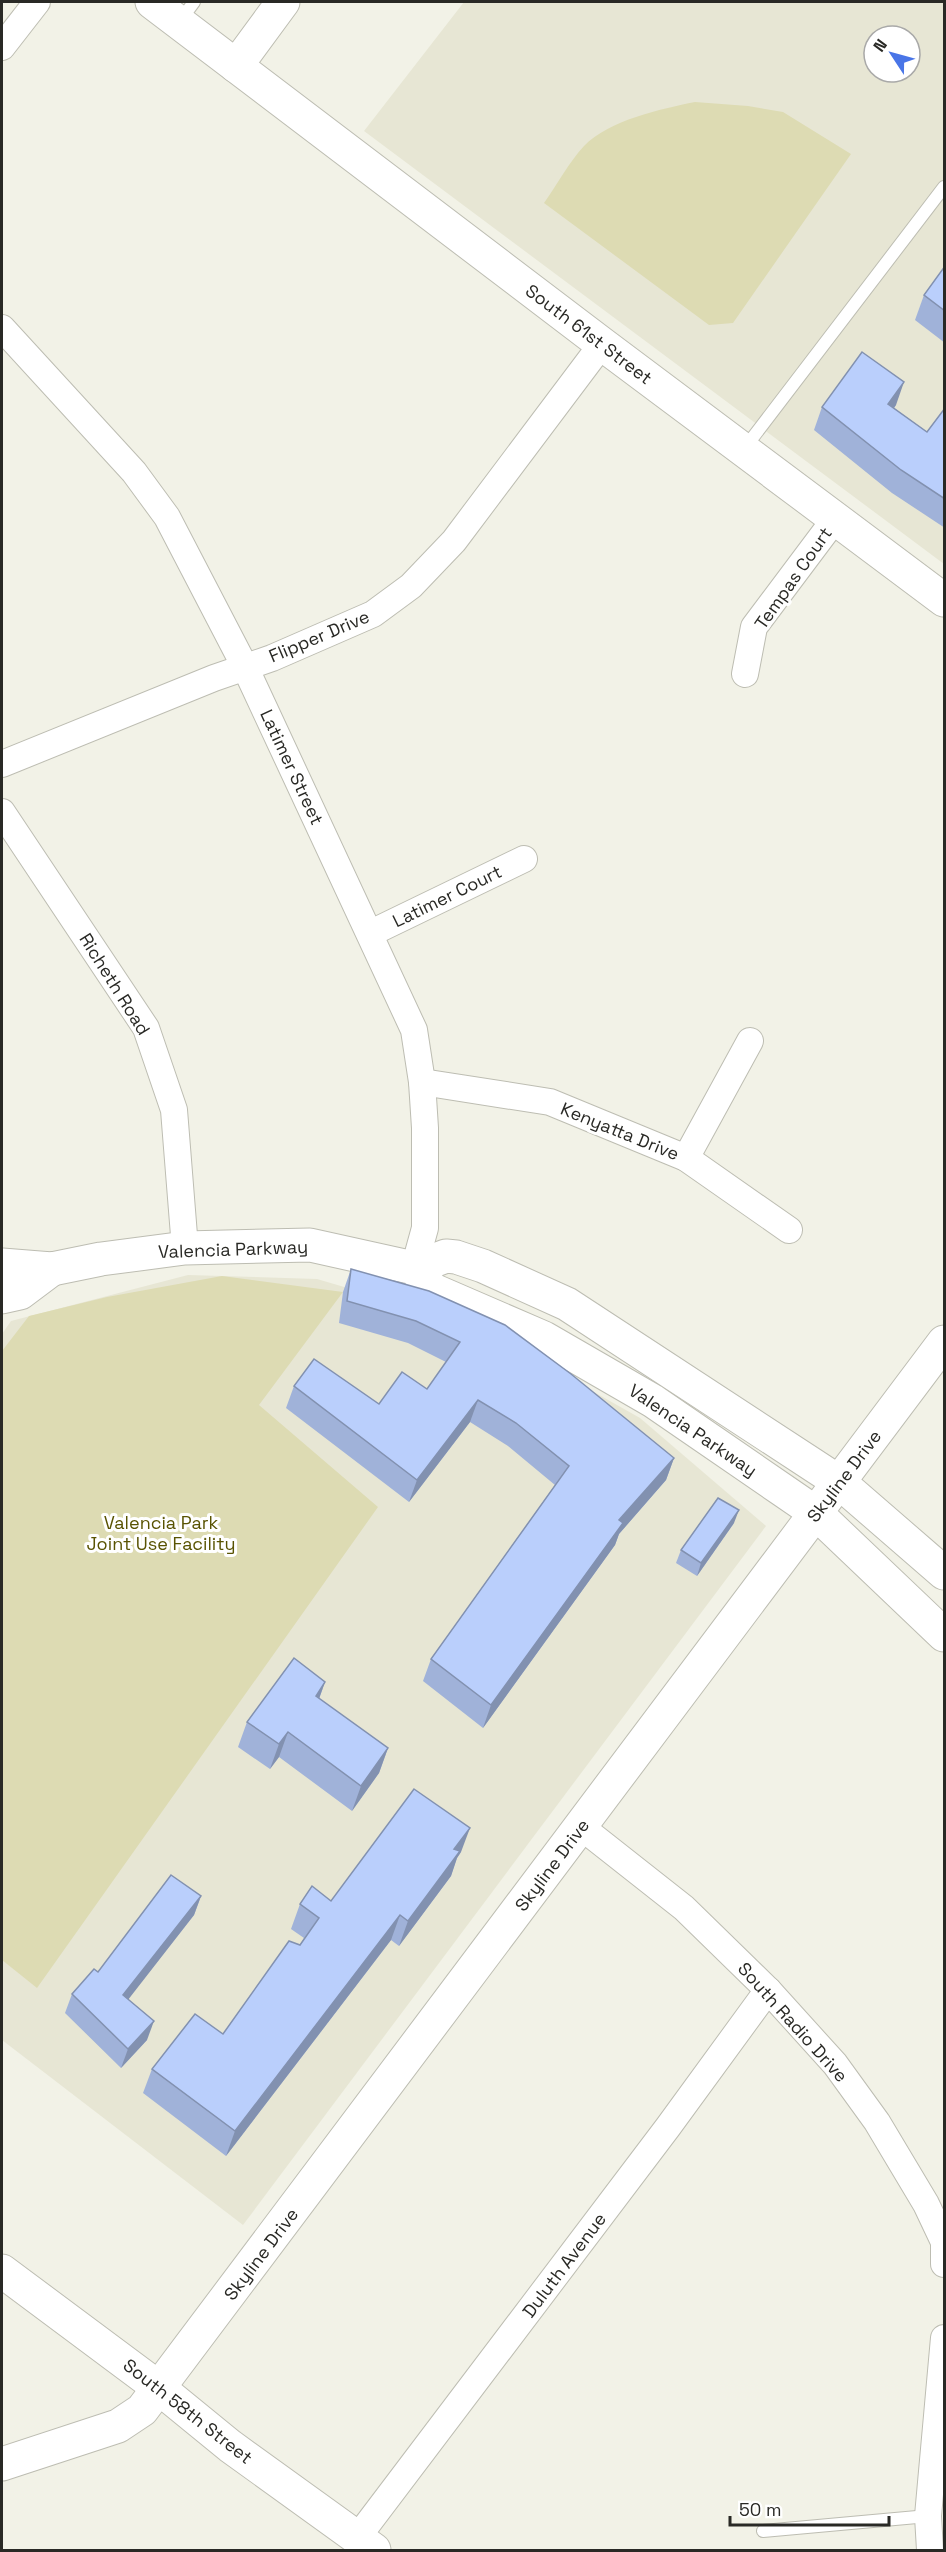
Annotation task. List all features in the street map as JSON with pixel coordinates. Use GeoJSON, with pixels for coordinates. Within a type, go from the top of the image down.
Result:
{"type":"FeatureCollection","features":[{"type":"Feature","properties":{"kind":"street"},"geometry":{"type":"LineString","coordinates":[[2,47],[37,2]]}},
{"type":"Feature","properties":{"kind":"street","name":"South 61st Street"},"geometry":{"type":"LineString","coordinates":[[152,2],[187,12],[236,66],[602,344],[945,600]]}},
{"type":"Feature","properties":{"kind":"street"},"geometry":{"type":"LineString","coordinates":[[236,66],[283,2]]}},
{"type":"Feature","properties":{"kind":"street","name":"Latimer Street"},"geometry":{"type":"LineString","coordinates":[[2,328],[134,472],[167,517],[245,667],[414,1030],[422,1082],[425,1128],[425,1228],[414,1268]]}},
{"type":"Feature","properties":{"kind":"street","name":"Flipper Drive"},"geometry":{"type":"LineString","coordinates":[[2,764],[324,636],[373,614],[411,586],[454,541],[602,344]]}},
{"type":"Feature","properties":{"kind":"street","name":"Tempas Court"},"geometry":{"type":"LineString","coordinates":[[745,674],[754,627],[835,519]]}},
{"type":"Feature","properties":{"kind":"street","name":"Richeth Road"},"geometry":{"type":"LineString","coordinates":[[2,812],[146,1028],[174,1110],[185,1248]]}},
{"type":"Feature","properties":{"kind":"street","name":"Latimer Court"},"geometry":{"type":"LineString","coordinates":[[370,933],[524,859]]}},
{"type":"Feature","properties":{"kind":"street","name":"Kenyatta Drive"},"geometry":{"type":"LineString","coordinates":[[422,1082],[550,1102],[686,1158],[750,1041]]}},
{"type":"Feature","properties":{"kind":"street"},"geometry":{"type":"LineString","coordinates":[[686,1158],[789,1230]]}},
{"type":"Feature","properties":{"kind":"street","name":"Valencia Parkway"},"geometry":{"type":"LineString","coordinates":[[2,1265],[52,1269],[101,1259],[185,1248],[309,1245],[414,1268],[446,1256],[456,1257],[483,1266],[567,1304],[839,1482],[945,1574]]}},
{"type":"Feature","properties":{"kind":"street","name":"Valencia Parkway"},"geometry":{"type":"LineString","coordinates":[[414,1268],[433,1290],[544,1338],[653,1401],[816,1513],[945,1635]]}},
{"type":"Feature","properties":{"kind":"street","name":"Valencia Parkway"},"geometry":{"type":"LineString","coordinates":[[2,1297],[20,1293],[52,1269]]}},
{"type":"Feature","properties":{"kind":"street","name":"Skyline Drive"},"geometry":{"type":"LineString","coordinates":[[2,2464],[118,2426],[142,2410],[945,1342]]}},
{"type":"Feature","properties":{"kind":"street","name":"South Radio Drive"},"geometry":{"type":"LineString","coordinates":[[580,1826],[684,1908],[768,1990],[835,2064],[877,2122],[935,2223],[944,2242],[945,2264]]}},
{"type":"Feature","properties":{"kind":"street","name":"Duluth Avenue"},"geometry":{"type":"LineString","coordinates":[[365,2544],[768,1990]]}},
{"type":"Feature","properties":{"kind":"street","name":"South 58th Street"},"geometry":{"type":"LineString","coordinates":[[2,2271],[159,2388],[230,2445],[365,2544]]}},
{"type":"Feature","properties":{"kind":"street"},"geometry":{"type":"LineString","coordinates":[[930,2550],[928,2516],[945,2338]]}},
{"type":"Feature","properties":{"kind":"lane"},"geometry":{"type":"LineString","coordinates":[[743,450],[945,187]]}},
{"type":"Feature","properties":{"kind":"lane"},"geometry":{"type":"LineString","coordinates":[[763,2531],[928,2516]]}},
{"type":"Feature","properties":{"kind":"shaded area"},"geometry":{"type":"Polygon","coordinates":[[[464,2],[944,2],[944,564],[364,131],[464,2]]]}},
{"type":"Feature","properties":{"kind":"shaded area"},"geometry":{"type":"Polygon","coordinates":[[[188,1275],[317,1279],[477,1326],[640,1418],[766,1526],[243,2225],[2,2040],[2,1334],[11,1321],[188,1275]]]}},
{"type":"Feature","properties":{"kind":"green space"},"geometry":{"type":"Polygon","coordinates":[[[695,102],[748,106],[783,112],[851,154],[733,323],[709,325],[544,203],[573,159],[595,137],[621,122],[695,102]]]}},
{"type":"Feature","properties":{"kind":"green space","name":"Valencia Park Joint Use Facility"},"geometry":{"type":"Polygon","coordinates":[[[222,1276],[343,1292],[259,1405],[378,1507],[37,1988],[2,1960],[2,1351],[29,1316],[107,1297],[222,1276]]]}},
{"type":"Feature","properties":{"kind":"building"},"geometry":{"type":"Polygon","coordinates":[[[945,266],[945,311],[924,295],[945,266]]]}},
{"type":"Feature","properties":{"kind":"building"},"geometry":{"type":"Polygon","coordinates":[[[862,352],[904,382],[888,404],[927,432],[945,408],[945,499],[901,470],[822,407],[862,352]]]}},
{"type":"Feature","properties":{"kind":"building"},"geometry":{"type":"Polygon","coordinates":[[[351,1269],[429,1291],[505,1325],[571,1374],[674,1458],[619,1520],[623,1523],[491,1705],[431,1659],[569,1466],[516,1423],[478,1400],[417,1480],[294,1386],[314,1359],[379,1404],[402,1372],[427,1389],[460,1342],[416,1321],[347,1301],[351,1269]]]}},
{"type":"Feature","properties":{"kind":"building"},"geometry":{"type":"Polygon","coordinates":[[[718,1498],[739,1510],[701,1563],[681,1550],[718,1498]]]}},
{"type":"Feature","properties":{"kind":"building"},"geometry":{"type":"Polygon","coordinates":[[[294,1658],[325,1682],[316,1696],[388,1748],[361,1786],[288,1732],[279,1744],[247,1722],[294,1658]]]}},
{"type":"Feature","properties":{"kind":"building"},"geometry":{"type":"Polygon","coordinates":[[[414,1789],[470,1828],[454,1849],[460,1851],[408,1921],[400,1915],[235,2131],[152,2069],[195,2014],[223,2034],[289,1941],[300,1945],[319,1918],[300,1904],[312,1886],[331,1901],[414,1789]]]}},
{"type":"Feature","properties":{"kind":"building"},"geometry":{"type":"Polygon","coordinates":[[[171,1875],[201,1896],[123,1995],[154,2021],[128,2049],[72,1994],[94,1969],[98,1972],[171,1875]]]}}]}
